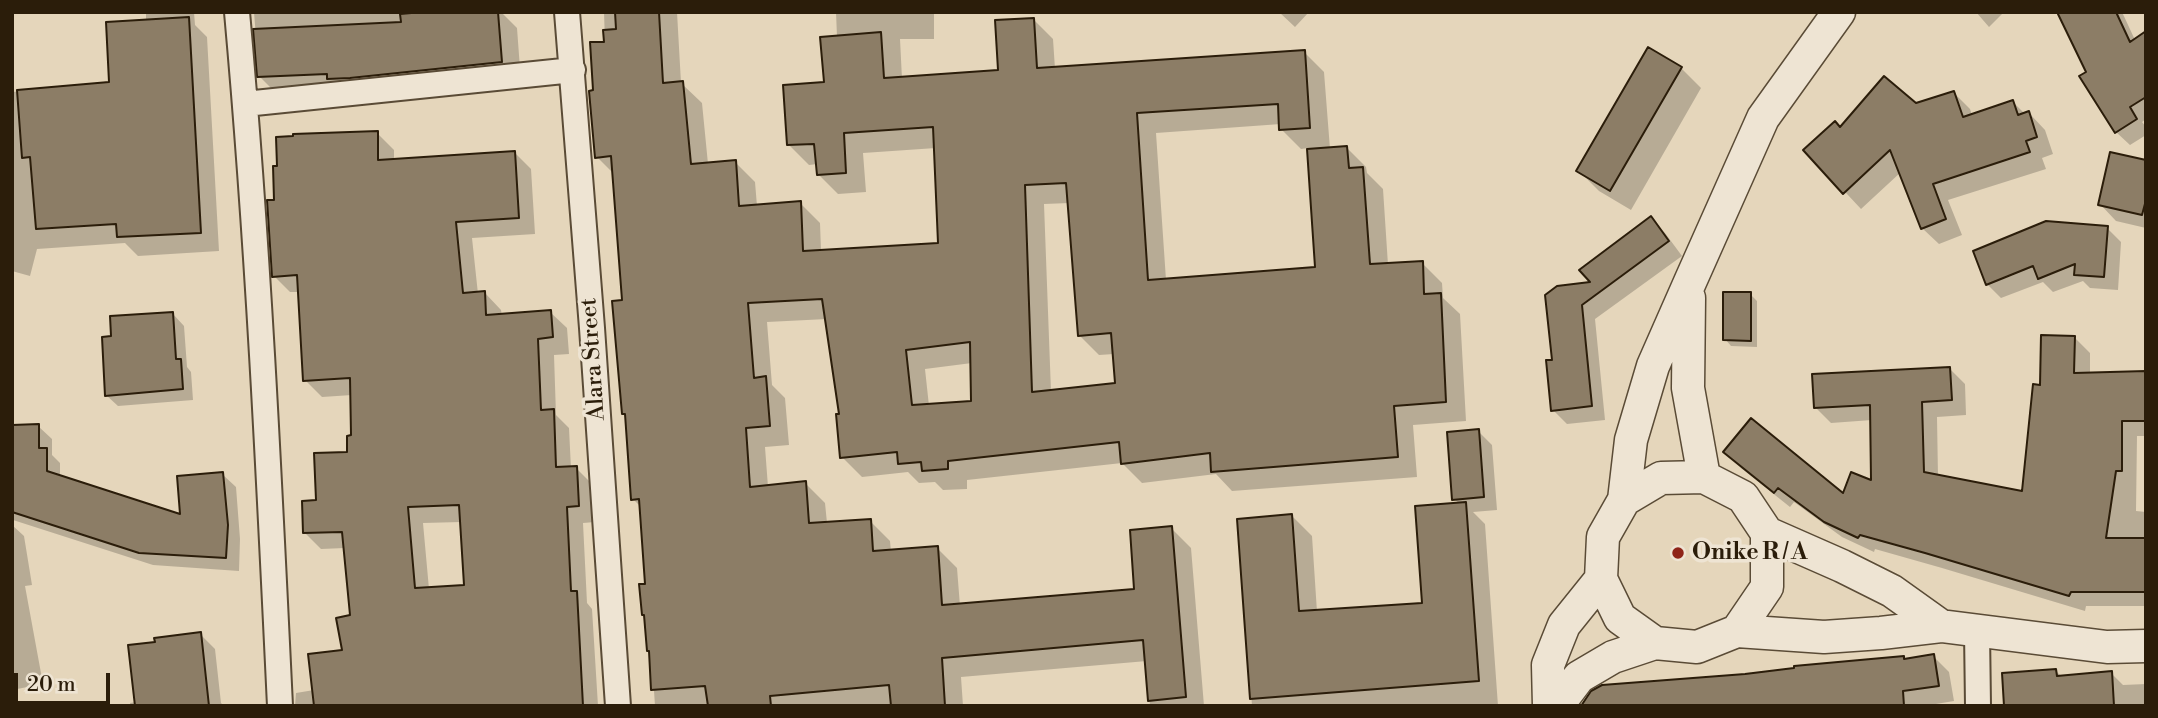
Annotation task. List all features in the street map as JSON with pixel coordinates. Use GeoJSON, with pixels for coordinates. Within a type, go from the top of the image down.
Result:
{"type":"FeatureCollection","features":[{"type":"Feature","properties":{"kind":"street"},"geometry":{"type":"LineString","coordinates":[[237,12],[263,388],[279,706]]}},
{"type":"Feature","properties":{"kind":"street","name":"Alara Street"},"geometry":{"type":"LineString","coordinates":[[567,12],[618,706]]}},
{"type":"Feature","properties":{"kind":"street"},"geometry":{"type":"LineString","coordinates":[[1655,643],[1620,618],[1601,579],[1603,537],[1624,500],[1631,440],[1653,366],[1763,118],[1839,12]]}},
{"type":"Feature","properties":{"kind":"street"},"geometry":{"type":"LineString","coordinates":[[245,104],[573,70]]}},
{"type":"Feature","properties":{"kind":"street"},"geometry":{"type":"LineString","coordinates":[[1690,282],[1688,388],[1704,477]]}},
{"type":"Feature","properties":{"kind":"street"},"geometry":{"type":"LineString","coordinates":[[1624,500],[1661,478],[1704,477],[1743,497],[1767,533],[1892,591],[1941,626]]}},
{"type":"Feature","properties":{"kind":"street"},"geometry":{"type":"LineString","coordinates":[[1737,631],[1767,587],[1767,533]]}},
{"type":"Feature","properties":{"kind":"street"},"geometry":{"type":"LineString","coordinates":[[1549,706],[1548,665],[1564,625],[1601,579]]}},
{"type":"Feature","properties":{"kind":"street"},"geometry":{"type":"LineString","coordinates":[[1557,706],[1579,677],[1613,657],[1655,643],[1697,647],[1737,631],[1824,637],[1941,626],[2107,647],[2146,646]]}},
{"type":"Feature","properties":{"kind":"street"},"geometry":{"type":"LineString","coordinates":[[1977,631],[1978,706]]}},
{"type":"Feature","properties":{"kind":"building"},"geometry":{"type":"Polygon","coordinates":[[[498,12],[502,62],[350,78],[327,79],[327,74],[257,77],[253,29],[401,22],[400,14],[498,12]]]}},
{"type":"Feature","properties":{"kind":"building"},"geometry":{"type":"Polygon","coordinates":[[[615,12],[659,12],[663,83],[683,81],[691,164],[736,160],[739,206],[801,201],[803,251],[938,243],[933,127],[844,133],[846,173],[817,175],[814,144],[787,145],[783,85],[824,82],[820,37],[881,32],[884,78],[998,70],[995,20],[1034,18],[1037,68],[1305,50],[1310,128],[1279,130],[1278,104],[1137,113],[1148,280],[1315,267],[1307,149],[1347,146],[1349,168],[1363,167],[1370,264],[1423,261],[1424,294],[1441,293],[1446,402],[1394,406],[1398,457],[1211,472],[1210,453],[1121,464],[1119,442],[948,461],[948,469],[922,471],[921,462],[898,464],[897,452],[840,458],[836,414],[839,414],[822,299],[748,303],[754,378],[766,376],[770,426],[746,428],[750,487],[806,481],[809,523],[871,519],[873,551],[938,546],[942,605],[1134,589],[1130,530],[1172,526],[1186,697],[1148,701],[1143,640],[942,658],[945,706],[891,706],[889,685],[770,696],[771,706],[708,706],[705,686],[651,690],[649,651],[639,584],[645,584],[639,499],[631,500],[625,414],[622,414],[612,301],[622,300],[611,156],[595,158],[589,91],[593,90],[590,42],[604,42],[603,30],[616,29],[615,12]],[[1066,183],[1025,185],[1032,392],[1115,383],[1111,333],[1078,336],[1066,183]],[[970,342],[906,350],[912,405],[971,401],[970,342]]]}},
{"type":"Feature","properties":{"kind":"building"},"geometry":{"type":"Polygon","coordinates":[[[2057,12],[2116,12],[2130,42],[2146,31],[2146,97],[2130,107],[2137,119],[2115,133],[2079,76],[2086,72],[2057,12]]]}},
{"type":"Feature","properties":{"kind":"building"},"geometry":{"type":"Polygon","coordinates":[[[189,17],[201,233],[117,237],[116,224],[36,229],[30,157],[22,158],[17,90],[109,82],[106,22],[189,17]]]}},
{"type":"Feature","properties":{"kind":"building"},"geometry":{"type":"Polygon","coordinates":[[[1648,47],[1682,67],[1610,191],[1576,171],[1648,47]]]}},
{"type":"Feature","properties":{"kind":"building"},"geometry":{"type":"Polygon","coordinates":[[[1884,76],[1916,103],[1954,91],[1963,117],[2013,100],[2018,115],[2029,111],[2037,137],[2026,141],[2030,152],[1933,184],[1946,219],[1921,229],[1890,150],[1843,194],[1803,150],[1835,121],[1840,127],[1884,76]]]}},
{"type":"Feature","properties":{"kind":"building"},"geometry":{"type":"Polygon","coordinates":[[[378,131],[378,160],[515,151],[519,218],[456,222],[463,293],[485,291],[486,315],[551,310],[553,337],[538,339],[541,410],[554,409],[556,467],[577,466],[579,506],[567,507],[571,591],[577,591],[583,706],[314,706],[308,654],[342,650],[336,618],[350,615],[342,532],[303,533],[302,501],[316,500],[314,453],[347,452],[347,436],[351,435],[350,378],[303,381],[297,275],[272,277],[267,200],[274,200],[276,137],[378,131]],[[459,505],[408,507],[415,588],[464,585],[459,505]]]}},
{"type":"Feature","properties":{"kind":"building"},"geometry":{"type":"Polygon","coordinates":[[[2110,152],[2146,160],[2146,200],[2142,215],[2098,205],[2110,152]]]}},
{"type":"Feature","properties":{"kind":"building"},"geometry":{"type":"Polygon","coordinates":[[[1651,216],[1669,241],[1582,305],[1592,406],[1551,411],[1546,360],[1552,360],[1545,295],[1557,286],[1590,282],[1579,270],[1651,216]]]}},
{"type":"Feature","properties":{"kind":"building"},"geometry":{"type":"Polygon","coordinates":[[[2046,221],[2108,226],[2104,277],[2074,275],[2075,264],[2038,279],[2033,266],[1986,285],[1973,251],[2046,221]]]}},
{"type":"Feature","properties":{"kind":"building"},"geometry":{"type":"Polygon","coordinates":[[[1723,292],[1751,292],[1751,341],[1723,340],[1723,292]]]}},
{"type":"Feature","properties":{"kind":"building"},"geometry":{"type":"Polygon","coordinates":[[[173,312],[176,359],[181,359],[183,389],[105,396],[102,337],[111,336],[110,316],[173,312]]]}},
{"type":"Feature","properties":{"kind":"building"},"geometry":{"type":"Polygon","coordinates":[[[2041,335],[2075,336],[2074,373],[2146,371],[2146,421],[2122,421],[2122,471],[2116,471],[2106,538],[2146,538],[2146,592],[2071,592],[2069,596],[1860,535],[1858,538],[1824,522],[1778,488],[1774,493],[1723,452],[1751,418],[1843,493],[1851,472],[1871,480],[1870,405],[1814,408],[1812,374],[1950,367],[1952,400],[1922,402],[1924,472],[2022,491],[2033,384],[2040,385],[2041,335]]]}},
{"type":"Feature","properties":{"kind":"building"},"geometry":{"type":"Polygon","coordinates":[[[39,424],[39,448],[47,448],[47,471],[180,514],[177,476],[223,472],[228,525],[226,558],[139,553],[12,512],[12,425],[39,424]]]}},
{"type":"Feature","properties":{"kind":"building"},"geometry":{"type":"Polygon","coordinates":[[[1479,429],[1484,497],[1452,500],[1447,432],[1479,429]]]}},
{"type":"Feature","properties":{"kind":"building"},"geometry":{"type":"Polygon","coordinates":[[[1466,502],[1479,681],[1250,699],[1237,519],[1292,514],[1299,611],[1422,603],[1415,506],[1466,502]]]}},
{"type":"Feature","properties":{"kind":"building"},"geometry":{"type":"Polygon","coordinates":[[[201,632],[209,706],[135,706],[128,645],[155,642],[154,638],[201,632]]]}},
{"type":"Feature","properties":{"kind":"building"},"geometry":{"type":"Polygon","coordinates":[[[1934,654],[1939,686],[1903,691],[1904,706],[1581,706],[1591,691],[1602,685],[1745,674],[1794,666],[1904,656],[1904,659],[1934,654]]]}},
{"type":"Feature","properties":{"kind":"building"},"geometry":{"type":"Polygon","coordinates":[[[2056,669],[2057,676],[2112,671],[2114,706],[2004,706],[2002,673],[2056,669]]]}},
{"type":"Feature","properties":{"kind":"place","name":"Onike R / A"},"geometry":{"type":"Point","coordinates":[1678,553]}}]}
